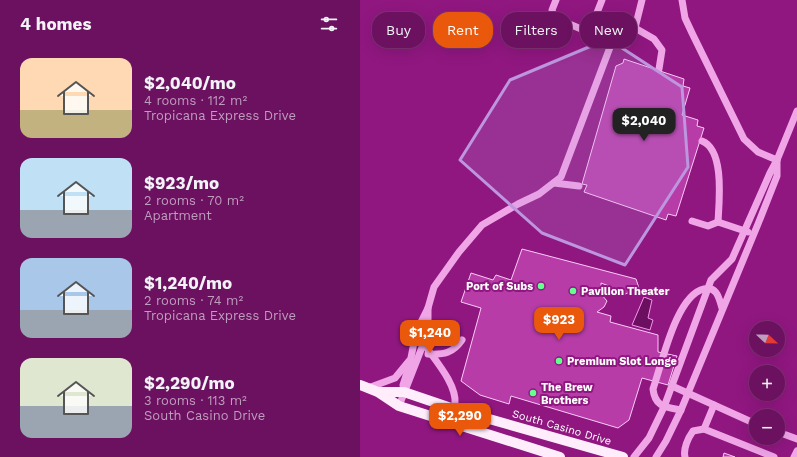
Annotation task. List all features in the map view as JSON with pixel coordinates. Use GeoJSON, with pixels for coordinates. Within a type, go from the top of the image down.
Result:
{"type":"FeatureCollection","features":[{"type":"Feature","properties":{"kind":"main road","name":"South Casino Drive"},"geometry":{"type":"LineString","coordinates":[[363,387],[378,392],[399,406],[560,457]]}},
{"type":"Feature","properties":{"kind":"main road","name":"South Casino Drive"},"geometry":{"type":"LineString","coordinates":[[378,392],[404,392],[454,409],[624,457]]}},
{"type":"Feature","properties":{"kind":"street"},"geometry":{"type":"LineString","coordinates":[[556,0],[552,10],[555,18],[580,29]]}},
{"type":"Feature","properties":{"kind":"street"},"geometry":{"type":"LineString","coordinates":[[597,12],[602,0]]}},
{"type":"Feature","properties":{"kind":"street"},"geometry":{"type":"LineString","coordinates":[[637,20],[642,0]]}},
{"type":"Feature","properties":{"kind":"street"},"geometry":{"type":"LineString","coordinates":[[682,0],[685,18],[744,139],[758,152],[777,160]]}},
{"type":"Feature","properties":{"kind":"street"},"geometry":{"type":"LineString","coordinates":[[637,29],[654,39],[662,50],[659,69]]}},
{"type":"Feature","properties":{"kind":"street"},"geometry":{"type":"LineString","coordinates":[[363,387],[394,378],[424,344],[428,332],[428,308],[434,287],[482,225],[518,204],[539,194],[561,177],[610,48]]}},
{"type":"Feature","properties":{"kind":"street"},"geometry":{"type":"LineString","coordinates":[[634,457],[649,438],[664,407],[711,280],[732,259],[777,160],[797,111]]}},
{"type":"Feature","properties":{"kind":"street"},"geometry":{"type":"LineString","coordinates":[[702,141],[710,149],[719,173],[718,222]]}},
{"type":"Feature","properties":{"kind":"street"},"geometry":{"type":"LineString","coordinates":[[656,457],[666,441],[688,394],[754,233],[777,176],[777,160]]}},
{"type":"Feature","properties":{"kind":"street"},"geometry":{"type":"LineString","coordinates":[[554,183],[579,186]]}},
{"type":"Feature","properties":{"kind":"street"},"geometry":{"type":"LineString","coordinates":[[692,221],[708,226],[718,222],[754,233]]}},
{"type":"Feature","properties":{"kind":"street"},"geometry":{"type":"LineString","coordinates":[[681,410],[664,407],[654,398],[653,389],[679,312],[687,298],[697,290],[708,288],[713,289],[716,292],[722,308]]}},
{"type":"Feature","properties":{"kind":"street"},"geometry":{"type":"LineString","coordinates":[[399,406],[404,392],[408,388],[416,353],[416,332],[421,319],[428,308]]}},
{"type":"Feature","properties":{"kind":"street"},"geometry":{"type":"LineString","coordinates":[[416,353],[445,354],[451,352],[462,340]]}},
{"type":"Feature","properties":{"kind":"street"},"geometry":{"type":"LineString","coordinates":[[424,344],[448,380],[454,394],[454,409],[450,422]]}},
{"type":"Feature","properties":{"kind":"street"},"geometry":{"type":"LineString","coordinates":[[404,392],[403,385],[411,359]]}},
{"type":"Feature","properties":{"kind":"street"},"geometry":{"type":"LineString","coordinates":[[672,386],[749,421]]}},
{"type":"Feature","properties":{"kind":"street"},"geometry":{"type":"LineString","coordinates":[[704,429],[714,405]]}},
{"type":"Feature","properties":{"kind":"street"},"geometry":{"type":"LineString","coordinates":[[685,457],[684,452],[690,435],[698,429],[704,429],[771,456]]}},
{"type":"Feature","properties":{"kind":"street"},"geometry":{"type":"LineString","coordinates":[[785,435],[797,439]]}},
{"type":"Feature","properties":{"kind":"highlighted area"},"geometry":{"type":"Polygon","coordinates":[[[608,39],[682,87],[688,167],[625,265],[542,233],[460,160],[510,80],[608,39]]]}},
{"type":"Feature","properties":{"kind":"shaded area"},"geometry":{"type":"Polygon","coordinates":[[[644,297],[652,300],[648,318],[653,320],[650,330],[632,325],[644,297]]]}},
{"type":"Feature","properties":{"kind":"building"},"geometry":{"type":"Polygon","coordinates":[[[624,59],[684,79],[683,86],[690,88],[682,115],[698,120],[697,126],[704,128],[676,216],[668,214],[666,220],[584,192],[587,185],[582,184],[616,66],[623,63],[624,59]]]}},
{"type":"Feature","properties":{"kind":"building"},"geometry":{"type":"Polygon","coordinates":[[[522,249],[636,279],[639,288],[623,295],[614,295],[609,286],[601,283],[601,294],[607,301],[604,307],[597,312],[611,316],[610,322],[658,335],[658,352],[677,356],[668,385],[642,378],[629,420],[618,428],[511,396],[509,404],[480,395],[461,381],[481,308],[461,302],[471,273],[493,280],[496,275],[511,280],[522,249]]]}},
{"type":"Feature","properties":{"kind":"building"},"geometry":{"type":"Polygon","coordinates":[[[724,453],[735,457],[723,457],[724,453]]]}},
{"type":"Feature","properties":{"kind":"place","name":"Port of Subs"},"geometry":{"type":"Point","coordinates":[541,286]}},
{"type":"Feature","properties":{"kind":"place","name":"Pavilion Theater"},"geometry":{"type":"Point","coordinates":[573,291]}},
{"type":"Feature","properties":{"kind":"place","name":"Premium Slot Longe"},"geometry":{"type":"Point","coordinates":[559,361]}},
{"type":"Feature","properties":{"kind":"place","name":"The Brew Brothers"},"geometry":{"type":"Point","coordinates":[533,393]}}]}
